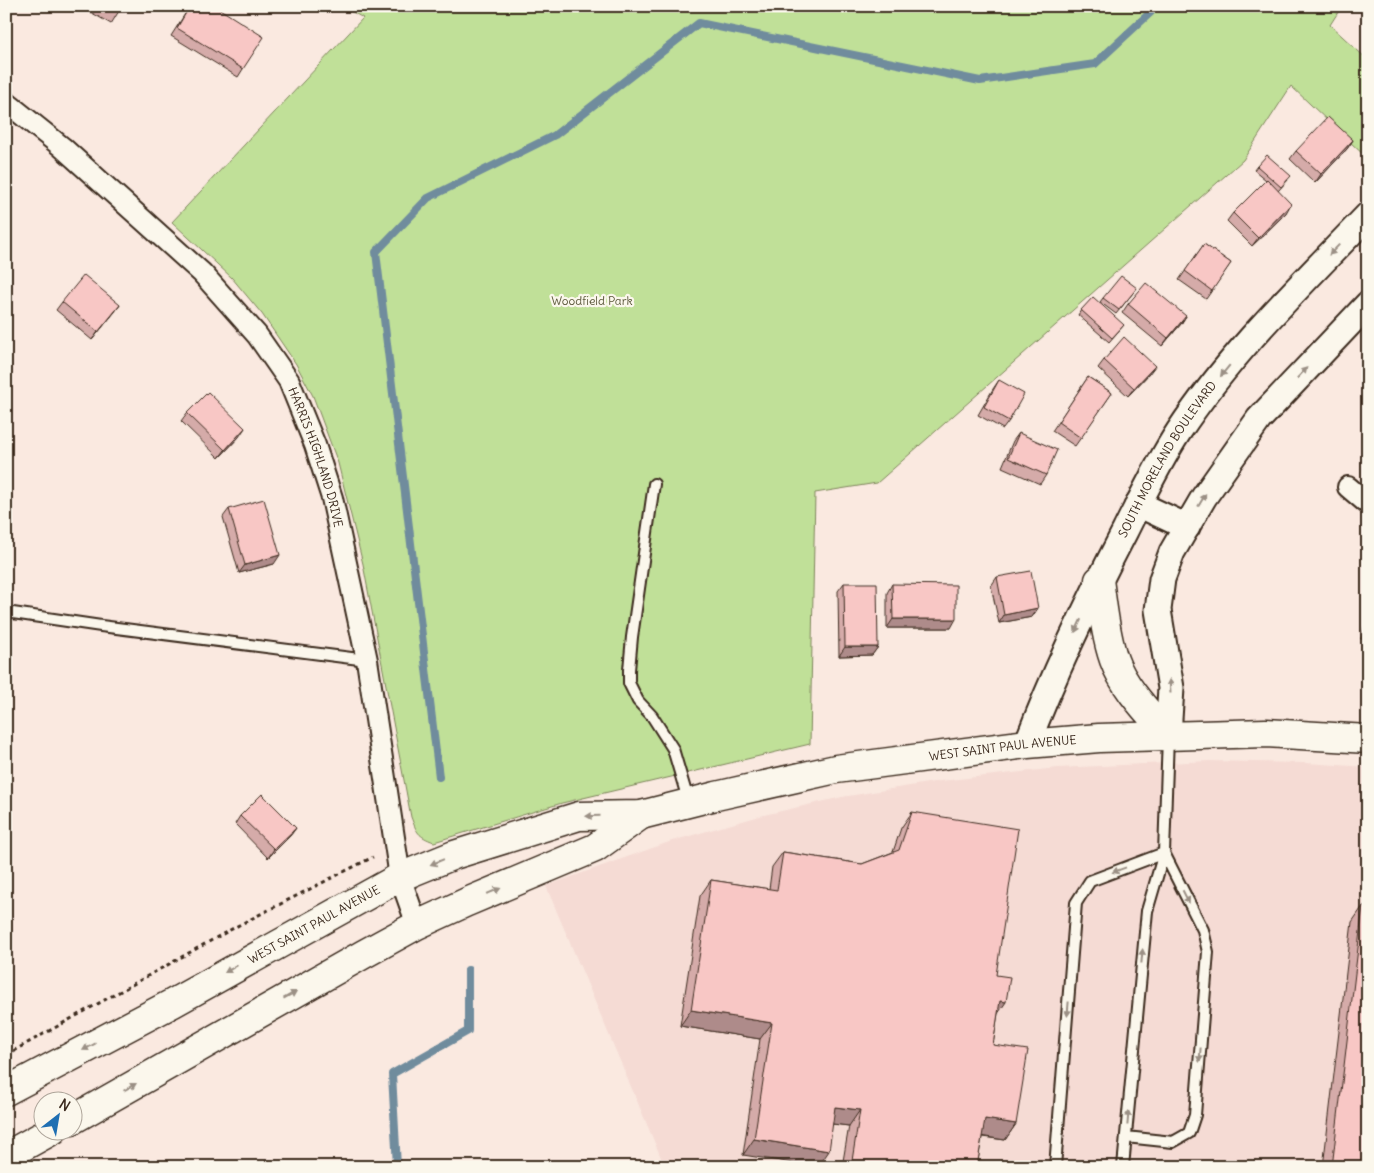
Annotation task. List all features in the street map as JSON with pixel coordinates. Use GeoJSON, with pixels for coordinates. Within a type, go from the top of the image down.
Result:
{"type":"FeatureCollection","features":[{"type":"Feature","properties":{"kind":"main road"},"geometry":{"type":"LineString","coordinates":[[1099,580],[1106,630],[1115,662],[1138,701],[1168,735]]}},
{"type":"Feature","properties":{"kind":"main road","name":"WEST SAINT PAUL AVENUE"},"geometry":{"type":"LineString","coordinates":[[6,1091],[173,1003],[400,877],[454,855],[579,816],[641,816],[836,768],[1027,744],[1099,738],[1266,733],[1368,739]]}},
{"type":"Feature","properties":{"kind":"main road","name":"WEST SAINT PAUL AVENUE"},"geometry":{"type":"LineString","coordinates":[[82,1114],[417,925],[595,848],[641,816]]}},
{"type":"Feature","properties":{"kind":"main road"},"geometry":{"type":"LineString","coordinates":[[6,1156],[35,1140]]}},
{"type":"Feature","properties":{"kind":"street","name":"HARRIS HIGHLAND DRIVE"},"geometry":{"type":"LineString","coordinates":[[6,102],[62,147],[202,272],[258,335],[289,382],[315,445],[332,498],[367,660],[400,877],[417,925]]}},
{"type":"Feature","properties":{"kind":"street","name":"SOUTH MORELAND BOULEVARD"},"geometry":{"type":"LineString","coordinates":[[1027,744],[1042,704],[1099,580],[1158,465],[1179,431],[1222,373],[1253,336],[1368,215]]}},
{"type":"Feature","properties":{"kind":"street"},"geometry":{"type":"LineString","coordinates":[[1168,735],[1171,688],[1160,627],[1159,594],[1162,579],[1172,552],[1204,496],[1259,419],[1368,304]]}},
{"type":"Feature","properties":{"kind":"street"},"geometry":{"type":"LineString","coordinates":[[1348,487],[1368,504]]}},
{"type":"Feature","properties":{"kind":"street"},"geometry":{"type":"LineString","coordinates":[[1138,504],[1187,527]]}},
{"type":"Feature","properties":{"kind":"lane"},"geometry":{"type":"LineString","coordinates":[[654,484],[632,637],[629,683],[638,701],[652,716],[673,749],[689,803]]}},
{"type":"Feature","properties":{"kind":"lane"},"geometry":{"type":"LineString","coordinates":[[6,612],[367,660]]}},
{"type":"Feature","properties":{"kind":"lane"},"geometry":{"type":"LineString","coordinates":[[1123,1167],[1146,910],[1164,853],[1168,735]]}},
{"type":"Feature","properties":{"kind":"lane"},"geometry":{"type":"LineString","coordinates":[[1126,1137],[1173,1142],[1189,1132],[1195,1115],[1208,952],[1203,930],[1164,853]]}},
{"type":"Feature","properties":{"kind":"lane"},"geometry":{"type":"LineString","coordinates":[[1055,1167],[1076,903],[1090,881],[1164,853]]}},
{"type":"Feature","properties":{"kind":"path"},"geometry":{"type":"LineString","coordinates":[[6,1056],[240,925],[365,860]]}},
{"type":"Feature","properties":{"kind":"shaded area"},"geometry":{"type":"Polygon","coordinates":[[[1210,761],[1306,763],[1368,767],[1368,1167],[665,1167],[546,886],[672,841],[760,816],[842,797],[940,781],[1057,768],[1210,761]]]}},
{"type":"Feature","properties":{"kind":"green space","name":"Woodfield Park"},"geometry":{"type":"Polygon","coordinates":[[[342,6],[1342,6],[1330,25],[1368,60],[1368,159],[1291,86],[1243,160],[877,483],[815,493],[810,744],[562,803],[434,842],[424,838],[419,833],[411,817],[363,564],[338,463],[313,396],[296,364],[262,314],[232,278],[172,222],[363,18],[342,6]]]}},
{"type":"Feature","properties":{"kind":"building"},"geometry":{"type":"Polygon","coordinates":[[[110,6],[122,6],[119,11],[110,6]]]}},
{"type":"Feature","properties":{"kind":"building"},"geometry":{"type":"Polygon","coordinates":[[[190,6],[215,6],[264,37],[243,69],[177,28],[190,6]]]}},
{"type":"Feature","properties":{"kind":"building"},"geometry":{"type":"Polygon","coordinates":[[[1328,117],[1353,140],[1321,174],[1296,151],[1328,117]]]}},
{"type":"Feature","properties":{"kind":"building"},"geometry":{"type":"Polygon","coordinates":[[[1267,155],[1291,176],[1281,187],[1257,166],[1267,155]]]}},
{"type":"Feature","properties":{"kind":"building"},"geometry":{"type":"Polygon","coordinates":[[[1267,179],[1291,204],[1258,238],[1233,213],[1267,179]]]}},
{"type":"Feature","properties":{"kind":"building"},"geometry":{"type":"Polygon","coordinates":[[[1204,244],[1231,263],[1212,291],[1185,271],[1204,244]]]}},
{"type":"Feature","properties":{"kind":"building"},"geometry":{"type":"Polygon","coordinates":[[[84,275],[120,305],[98,332],[62,302],[84,275]]]}},
{"type":"Feature","properties":{"kind":"building"},"geometry":{"type":"Polygon","coordinates":[[[1121,276],[1137,288],[1119,310],[1103,298],[1121,276]]]}},
{"type":"Feature","properties":{"kind":"building"},"geometry":{"type":"Polygon","coordinates":[[[1146,283],[1186,316],[1168,338],[1128,304],[1146,283]]]}},
{"type":"Feature","properties":{"kind":"building"},"geometry":{"type":"Polygon","coordinates":[[[1093,297],[1124,325],[1112,338],[1081,310],[1093,297]]]}},
{"type":"Feature","properties":{"kind":"building"},"geometry":{"type":"Polygon","coordinates":[[[1124,337],[1155,366],[1134,388],[1104,360],[1124,337]]]}},
{"type":"Feature","properties":{"kind":"building"},"geometry":{"type":"Polygon","coordinates":[[[1088,377],[1112,393],[1081,438],[1058,422],[1088,377]]]}},
{"type":"Feature","properties":{"kind":"building"},"geometry":{"type":"Polygon","coordinates":[[[999,380],[1024,394],[1009,421],[984,407],[999,380]]]}},
{"type":"Feature","properties":{"kind":"building"},"geometry":{"type":"Polygon","coordinates":[[[208,392],[245,428],[225,450],[187,413],[208,392]]]}},
{"type":"Feature","properties":{"kind":"building"},"geometry":{"type":"Polygon","coordinates":[[[1019,433],[1057,450],[1046,475],[1008,458],[1019,433]]]}},
{"type":"Feature","properties":{"kind":"building"},"geometry":{"type":"Polygon","coordinates":[[[264,499],[280,555],[245,565],[229,509],[264,499]]]}},
{"type":"Feature","properties":{"kind":"building"},"geometry":{"type":"Polygon","coordinates":[[[1031,571],[1038,608],[1004,615],[997,577],[1031,571]]]}},
{"type":"Feature","properties":{"kind":"building"},"geometry":{"type":"Polygon","coordinates":[[[844,583],[877,583],[878,647],[845,647],[844,583]]]}},
{"type":"Feature","properties":{"kind":"building"},"geometry":{"type":"Polygon","coordinates":[[[892,584],[956,585],[956,619],[893,619],[892,584]]]}},
{"type":"Feature","properties":{"kind":"building"},"geometry":{"type":"Polygon","coordinates":[[[262,794],[296,828],[274,849],[240,816],[262,794]]]}},
{"type":"Feature","properties":{"kind":"building"},"geometry":{"type":"Polygon","coordinates":[[[912,812],[1018,829],[996,975],[1010,977],[1006,1002],[1000,1001],[993,1045],[1028,1050],[1016,1124],[985,1119],[977,1167],[851,1167],[860,1110],[835,1107],[829,1151],[754,1139],[772,1023],[691,1010],[711,880],[777,890],[783,852],[862,864],[899,850],[912,812]]]}},
{"type":"Feature","properties":{"kind":"building"},"geometry":{"type":"Polygon","coordinates":[[[1368,905],[1368,1167],[1332,1167],[1363,906],[1368,905]]]}},
{"type":"Feature","properties":{"kind":"waterway"},"geometry":{"type":"LineString","coordinates":[[439,777],[376,252],[428,198],[555,135],[699,23],[980,81],[1095,64],[1151,12],[1150,6]]}},
{"type":"Feature","properties":{"kind":"waterway"},"geometry":{"type":"LineString","coordinates":[[397,1167],[392,1074],[468,1031],[468,970]]}}]}
